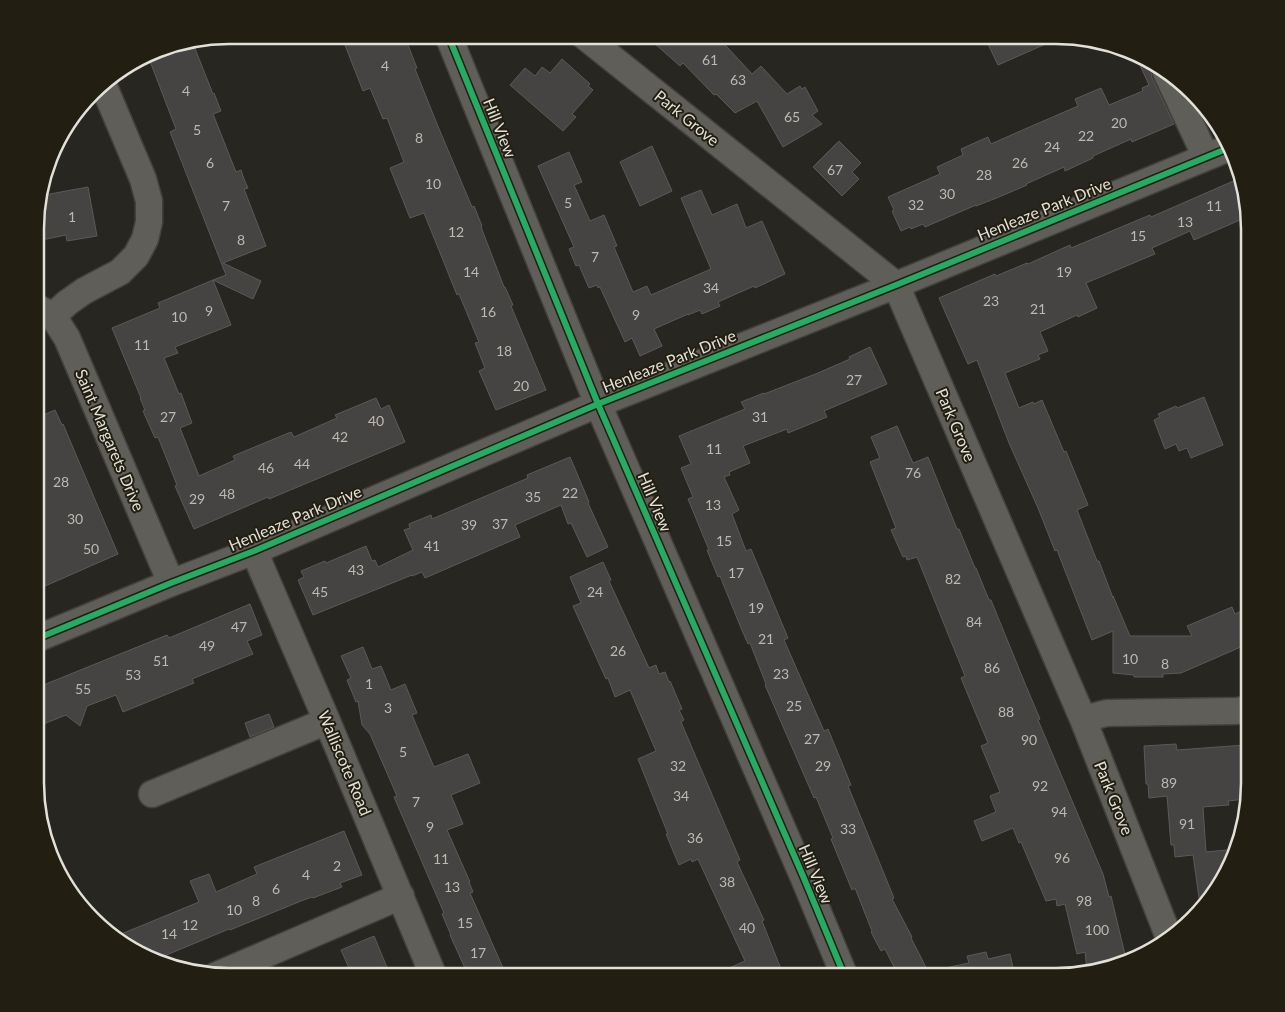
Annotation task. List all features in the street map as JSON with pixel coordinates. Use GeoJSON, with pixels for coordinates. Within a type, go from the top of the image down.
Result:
{"type":"FeatureCollection","features":[{"type":"Feature","properties":{"kind":"street","name":"Hill View"},"geometry":{"type":"LineString","coordinates":[[459,44],[598,404],[803,876],[840,968]]}},
{"type":"Feature","properties":{"kind":"street","name":"Park Grove"},"geometry":{"type":"LineString","coordinates":[[594,44],[896,285],[1082,719],[1167,932]]}},
{"type":"Feature","properties":{"kind":"street"},"geometry":{"type":"LineString","coordinates":[[1172,85],[1206,158]]}},
{"type":"Feature","properties":{"kind":"street"},"geometry":{"type":"LineString","coordinates":[[45,312],[68,303],[84,291],[120,272],[136,256],[149,222],[149,201],[143,179],[106,91]]}},
{"type":"Feature","properties":{"kind":"street","name":"Henleaze Park Drive"},"geometry":{"type":"LineString","coordinates":[[44,636],[254,551],[598,404],[896,285],[1224,150]]}},
{"type":"Feature","properties":{"kind":"street","name":"Saint Margarets Drive"},"geometry":{"type":"LineString","coordinates":[[45,312],[66,338],[171,583]]}},
{"type":"Feature","properties":{"kind":"street","name":"Walliscote Road"},"geometry":{"type":"LineString","coordinates":[[254,551],[430,968]]}},
{"type":"Feature","properties":{"kind":"street"},"geometry":{"type":"LineString","coordinates":[[1082,719],[1107,713],[1241,710]]}},
{"type":"Feature","properties":{"kind":"street"},"geometry":{"type":"LineString","coordinates":[[152,794],[327,721]]}},
{"type":"Feature","properties":{"kind":"street"},"geometry":{"type":"LineString","coordinates":[[234,968],[401,896]]}},
{"type":"Feature","properties":{"kind":"building"},"geometry":{"type":"Polygon","coordinates":[[[345,44],[408,44],[417,68],[415,69],[437,124],[472,207],[474,206],[504,287],[513,305],[511,306],[546,390],[496,410],[479,371],[485,368],[475,343],[479,342],[459,294],[457,295],[424,213],[410,218],[390,168],[404,162],[387,118],[383,119],[370,88],[363,91],[345,44]]]}},
{"type":"Feature","properties":{"kind":"building"},"geometry":{"type":"Polygon","coordinates":[[[655,44],[724,44],[752,74],[761,66],[787,94],[800,86],[802,89],[805,87],[818,111],[812,115],[822,124],[783,147],[757,101],[735,113],[716,94],[714,95],[683,63],[680,66],[655,44]]]}},
{"type":"Feature","properties":{"kind":"building"},"geometry":{"type":"Polygon","coordinates":[[[988,44],[1046,44],[998,65],[988,44]]]}},
{"type":"Feature","properties":{"kind":"building"},"geometry":{"type":"Polygon","coordinates":[[[194,47],[221,111],[213,114],[236,172],[241,170],[248,188],[244,189],[266,246],[223,263],[261,281],[253,299],[213,280],[226,275],[170,132],[176,129],[150,62],[194,47]]]}},
{"type":"Feature","properties":{"kind":"building"},"geometry":{"type":"Polygon","coordinates":[[[562,59],[590,84],[588,86],[593,90],[572,114],[576,117],[563,131],[510,85],[525,68],[535,76],[542,67],[550,73],[562,59]]]}},
{"type":"Feature","properties":{"kind":"building"},"geometry":{"type":"Polygon","coordinates":[[[1139,64],[1151,70],[1152,78],[1174,124],[1132,142],[1131,139],[1065,171],[1064,167],[1027,185],[925,227],[923,224],[901,231],[888,197],[940,174],[937,167],[963,155],[961,149],[988,137],[991,144],[1078,106],[1075,99],[1101,88],[1109,105],[1143,91],[1142,88],[1149,85],[1139,64]]]}},
{"type":"Feature","properties":{"kind":"building"},"geometry":{"type":"Polygon","coordinates":[[[839,141],[861,163],[852,172],[859,179],[842,196],[813,167],[839,141]]]}},
{"type":"Feature","properties":{"kind":"building"},"geometry":{"type":"Polygon","coordinates":[[[652,146],[672,191],[640,206],[620,162],[652,146]]]}},
{"type":"Feature","properties":{"kind":"building"},"geometry":{"type":"Polygon","coordinates":[[[569,152],[582,182],[574,185],[590,221],[604,215],[617,246],[614,247],[633,292],[647,286],[651,295],[711,269],[681,198],[701,190],[712,215],[737,204],[746,228],[762,221],[785,274],[718,302],[720,306],[702,314],[700,310],[654,329],[662,346],[640,356],[632,338],[625,342],[600,287],[598,288],[597,285],[589,288],[579,265],[576,266],[569,249],[574,247],[538,166],[569,152]]]}},
{"type":"Feature","properties":{"kind":"building"},"geometry":{"type":"Polygon","coordinates":[[[1235,180],[1241,220],[1194,240],[1190,231],[1152,248],[1155,254],[1086,283],[1097,308],[1040,332],[1048,351],[1038,355],[1040,359],[1005,373],[1019,408],[1042,400],[1064,452],[1066,451],[1088,505],[1077,510],[1130,636],[1192,636],[1187,626],[1232,607],[1235,614],[1241,611],[1241,647],[1181,673],[1163,674],[1163,677],[1134,677],[1134,675],[1113,673],[1113,631],[1092,640],[1057,550],[1055,551],[1009,443],[977,360],[968,364],[939,298],[995,274],[996,276],[1028,264],[1070,245],[1071,248],[1150,215],[1151,217],[1235,180]]]}},
{"type":"Feature","properties":{"kind":"building"},"geometry":{"type":"Polygon","coordinates":[[[88,187],[97,236],[67,241],[66,235],[44,240],[47,195],[88,187]]]}},
{"type":"Feature","properties":{"kind":"building"},"geometry":{"type":"Polygon","coordinates":[[[213,280],[231,325],[175,347],[178,353],[164,358],[179,394],[181,393],[192,423],[180,428],[199,476],[235,460],[233,456],[291,432],[294,437],[337,418],[335,415],[376,398],[381,409],[389,405],[405,442],[194,529],[175,486],[177,485],[158,437],[155,438],[143,411],[145,410],[141,398],[112,328],[160,308],[158,303],[213,280]]]}},
{"type":"Feature","properties":{"kind":"building"},"geometry":{"type":"Polygon","coordinates":[[[870,347],[887,384],[824,411],[827,417],[788,433],[787,429],[743,446],[750,463],[729,472],[730,475],[724,477],[739,510],[732,514],[746,551],[751,549],[788,638],[784,640],[824,731],[828,729],[851,785],[848,786],[894,898],[892,899],[926,968],[894,968],[885,949],[881,951],[871,932],[855,888],[852,890],[831,839],[833,838],[816,797],[814,798],[765,685],[750,643],[748,644],[720,576],[718,577],[688,499],[693,497],[681,468],[691,464],[679,436],[745,409],[741,402],[818,373],[850,359],[849,357],[870,347]]]}},
{"type":"Feature","properties":{"kind":"building"},"geometry":{"type":"Polygon","coordinates":[[[1204,397],[1223,445],[1191,458],[1187,448],[1179,451],[1176,444],[1165,449],[1154,420],[1160,417],[1158,414],[1204,397]]]}},
{"type":"Feature","properties":{"kind":"building"},"geometry":{"type":"Polygon","coordinates":[[[55,410],[63,424],[118,554],[44,586],[44,415],[55,410]]]}},
{"type":"Feature","properties":{"kind":"building"},"geometry":{"type":"Polygon","coordinates":[[[897,426],[913,463],[928,457],[957,529],[959,529],[989,600],[991,600],[1040,719],[1038,720],[1103,874],[1109,897],[1111,896],[1125,955],[1086,966],[1085,952],[1077,954],[1065,904],[1057,906],[1056,899],[1046,901],[1021,842],[1019,843],[1013,828],[982,841],[974,821],[996,812],[990,796],[1000,792],[981,746],[988,743],[961,678],[965,676],[917,557],[907,560],[906,556],[903,557],[891,530],[896,528],[870,462],[880,458],[871,437],[897,426]]]}},
{"type":"Feature","properties":{"kind":"building"},"geometry":{"type":"Polygon","coordinates":[[[570,457],[608,547],[587,557],[571,523],[568,524],[561,505],[515,525],[520,537],[425,578],[422,572],[412,575],[313,615],[298,580],[304,577],[301,571],[325,561],[326,563],[366,546],[372,561],[375,560],[378,567],[413,550],[404,530],[410,528],[409,524],[431,515],[432,519],[528,478],[527,475],[570,457]]]}},
{"type":"Feature","properties":{"kind":"building"},"geometry":{"type":"Polygon","coordinates":[[[603,562],[611,580],[609,581],[649,668],[656,665],[659,674],[665,672],[670,681],[682,709],[679,710],[684,720],[681,722],[740,860],[737,862],[764,920],[762,921],[781,968],[729,968],[745,961],[698,859],[692,862],[691,859],[679,865],[638,759],[656,751],[630,690],[615,697],[608,678],[606,679],[573,606],[581,603],[570,577],[603,562]]]}},
{"type":"Feature","properties":{"kind":"building"},"geometry":{"type":"Polygon","coordinates":[[[250,604],[262,635],[247,641],[253,654],[192,679],[194,683],[123,712],[116,695],[87,706],[80,726],[66,715],[44,724],[44,685],[167,635],[169,638],[250,604]]]}},
{"type":"Feature","properties":{"kind":"building"},"geometry":{"type":"Polygon","coordinates":[[[363,647],[372,669],[381,666],[391,690],[405,684],[417,713],[412,715],[434,767],[468,754],[480,783],[451,795],[463,824],[447,830],[470,882],[473,892],[470,893],[503,968],[465,968],[442,914],[444,913],[394,797],[397,796],[370,734],[362,725],[358,701],[356,702],[347,680],[351,678],[341,656],[363,647]]]}},
{"type":"Feature","properties":{"kind":"building"},"geometry":{"type":"Polygon","coordinates":[[[269,714],[274,727],[250,737],[245,723],[269,714]]]}},
{"type":"Feature","properties":{"kind":"building"},"geometry":{"type":"Polygon","coordinates":[[[1176,744],[1177,750],[1241,745],[1241,800],[1228,801],[1229,805],[1203,807],[1206,852],[1229,850],[1216,876],[1199,900],[1193,855],[1175,857],[1174,845],[1171,845],[1167,796],[1149,798],[1148,784],[1146,784],[1144,746],[1176,744]]]}},
{"type":"Feature","properties":{"kind":"building"},"geometry":{"type":"Polygon","coordinates":[[[344,831],[362,875],[340,883],[342,887],[301,901],[164,956],[147,949],[122,934],[199,902],[190,881],[209,874],[216,892],[257,874],[254,867],[344,831]]]}},
{"type":"Feature","properties":{"kind":"building"},"geometry":{"type":"Polygon","coordinates":[[[374,936],[387,968],[349,968],[341,950],[374,936]]]}},
{"type":"Feature","properties":{"kind":"building"},"geometry":{"type":"Polygon","coordinates":[[[986,952],[988,959],[1010,954],[1013,968],[945,968],[969,963],[967,956],[986,952]]]}},
{"type":"Feature","properties":{"kind":"cycle path"},"geometry":{"type":"LineString","coordinates":[[452,44],[598,404],[841,968]]}},
{"type":"Feature","properties":{"kind":"cycle path"},"geometry":{"type":"LineString","coordinates":[[44,636],[254,551],[598,404],[896,285],[1223,150]]}}]}
